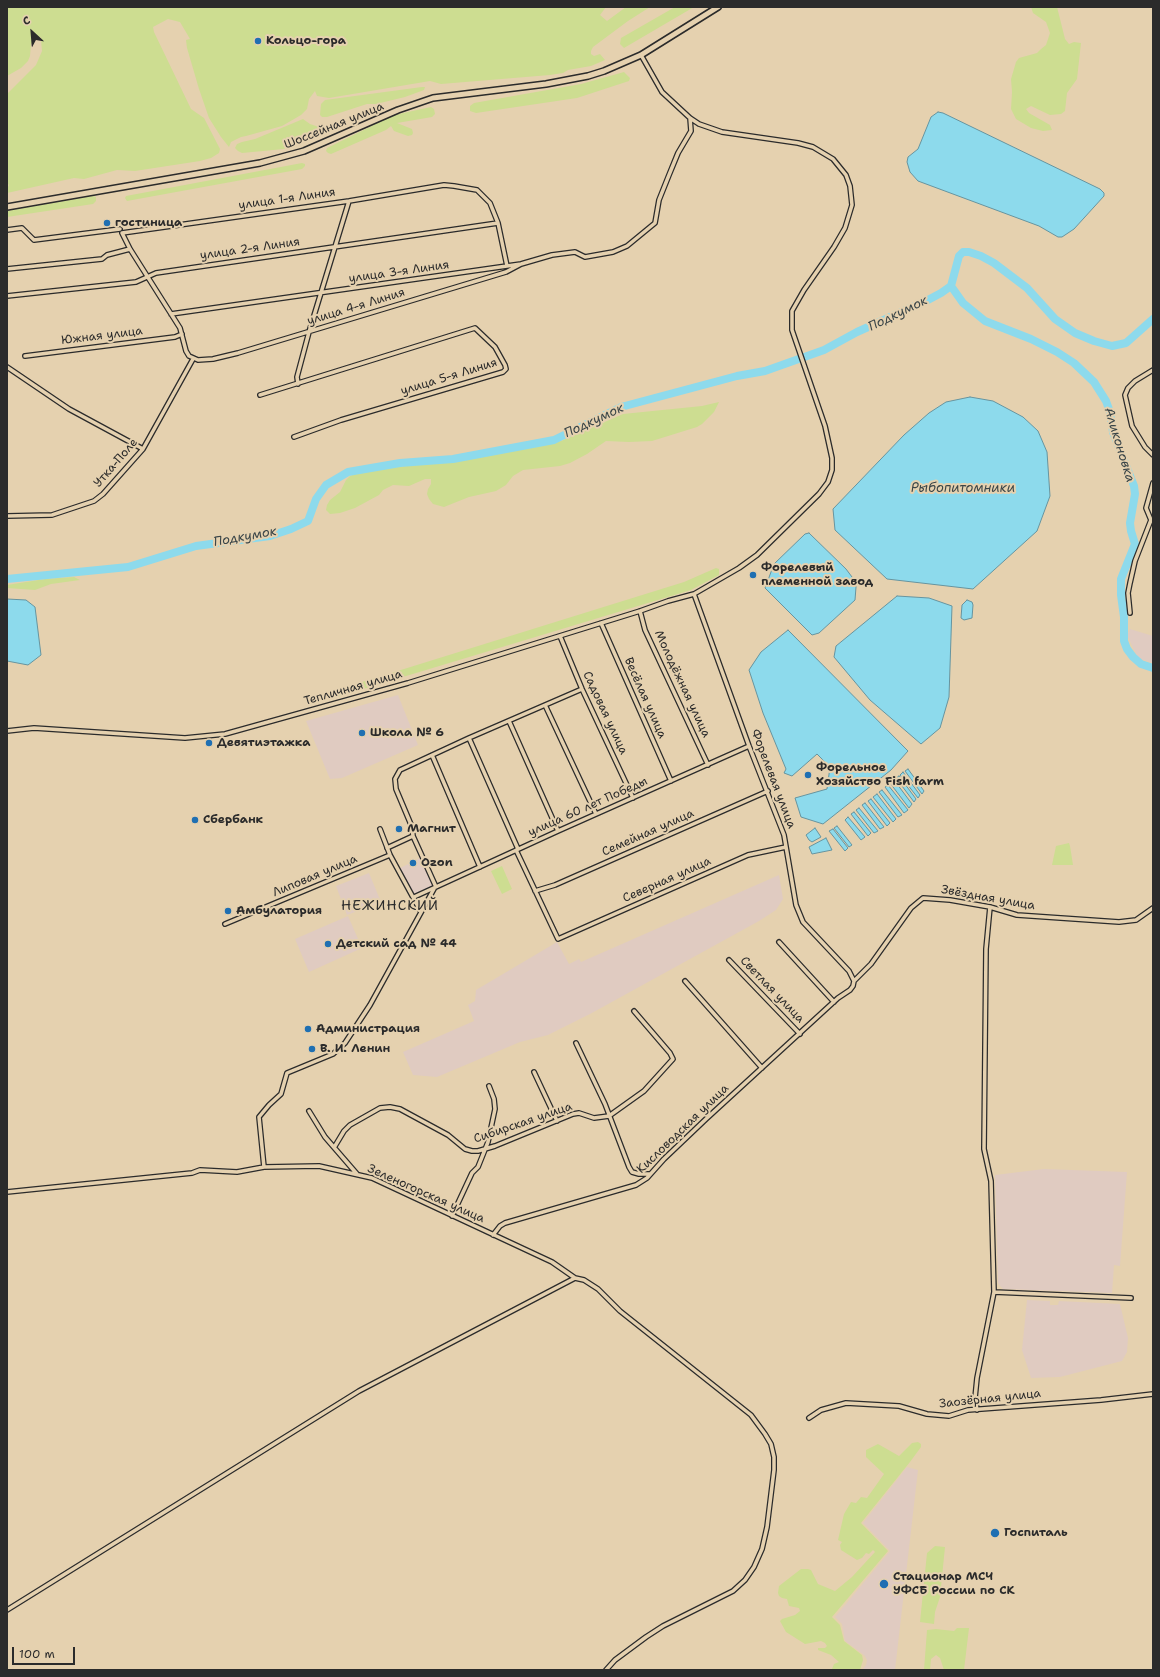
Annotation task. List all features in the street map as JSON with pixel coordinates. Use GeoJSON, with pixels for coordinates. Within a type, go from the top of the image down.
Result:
{"type":"FeatureCollection","features":[{"type":"Feature","properties":{"kind":"main road","name":"Шоссейная улица"},"geometry":{"type":"LineString","coordinates":[[7,207],[268,161],[304,151],[398,110],[432,98],[568,80],[604,71],[641,55],[718,7]]}},
{"type":"Feature","properties":{"kind":"street","name":"Тепличная улица"},"geometry":{"type":"LineString","coordinates":[[7,731],[34,728],[185,738],[225,734],[408,683],[694,594],[739,568],[757,555],[808,505],[828,482],[832,470],[830,445],[797,345],[791,323],[792,311],[804,290],[840,239],[850,217],[852,195],[846,175],[833,159],[814,147],[798,143],[722,132],[699,124],[690,118],[662,92],[641,55]]}},
{"type":"Feature","properties":{"kind":"street","name":"улица 3-я Линия"},"geometry":{"type":"LineString","coordinates":[[172,314],[521,264],[552,255],[575,252],[585,256],[613,252],[627,246],[655,223],[659,200],[669,174],[678,153],[691,131],[690,118]]}},
{"type":"Feature","properties":{"kind":"street","name":"улица 1-я Линия"},"geometry":{"type":"LineString","coordinates":[[130,249],[122,233],[444,185],[477,190],[490,203],[498,223],[507,266]]}},
{"type":"Feature","properties":{"kind":"street"},"geometry":{"type":"LineString","coordinates":[[298,384],[297,377],[309,332],[349,200]]}},
{"type":"Feature","properties":{"kind":"street","name":"улица 2-я Линия"},"geometry":{"type":"LineString","coordinates":[[7,296],[136,282],[156,273],[498,223]]}},
{"type":"Feature","properties":{"kind":"street"},"geometry":{"type":"LineString","coordinates":[[7,230],[22,228],[34,240],[120,229]]}},
{"type":"Feature","properties":{"kind":"street"},"geometry":{"type":"LineString","coordinates":[[7,269],[102,259],[107,255],[130,249],[172,314],[182,334],[186,351],[193,359]]}},
{"type":"Feature","properties":{"kind":"street","name":"улица 4-я Линия"},"geometry":{"type":"LineString","coordinates":[[193,359],[213,359],[232,355],[506,272],[521,264]]}},
{"type":"Feature","properties":{"kind":"street","name":"улица 5-я Линия"},"geometry":{"type":"LineString","coordinates":[[260,395],[475,328],[495,348],[505,365],[506,369],[503,372],[341,420],[294,436]]}},
{"type":"Feature","properties":{"kind":"street","name":"Южная улица"},"geometry":{"type":"LineString","coordinates":[[25,356],[175,337],[182,334]]}},
{"type":"Feature","properties":{"kind":"street","name":"Утка-Поле"},"geometry":{"type":"LineString","coordinates":[[7,516],[52,515],[94,501],[103,494],[143,449],[193,359]]}},
{"type":"Feature","properties":{"kind":"street"},"geometry":{"type":"LineString","coordinates":[[7,367],[69,409],[143,449]]}},
{"type":"Feature","properties":{"kind":"street"},"geometry":{"type":"LineString","coordinates":[[1153,370],[1135,381],[1128,388],[1125,395],[1132,426],[1145,447],[1153,455]]}},
{"type":"Feature","properties":{"kind":"street"},"geometry":{"type":"LineString","coordinates":[[1130,613],[1128,593],[1135,561],[1150,520],[1146,508],[1153,483]]}},
{"type":"Feature","properties":{"kind":"street","name":"Форелевая улица"},"geometry":{"type":"LineString","coordinates":[[694,594],[749,746],[768,791],[784,835],[796,905],[803,922],[849,971],[854,981]]}},
{"type":"Feature","properties":{"kind":"street","name":"Молодёжная улица"},"geometry":{"type":"LineString","coordinates":[[640,611],[645,630],[708,764]]}},
{"type":"Feature","properties":{"kind":"street","name":"Весёлая улица"},"geometry":{"type":"LineString","coordinates":[[601,624],[670,781]]}},
{"type":"Feature","properties":{"kind":"street","name":"Садовая улица"},"geometry":{"type":"LineString","coordinates":[[560,636],[582,689],[633,798]]}},
{"type":"Feature","properties":{"kind":"street"},"geometry":{"type":"LineString","coordinates":[[264,1167],[259,1116],[281,1094],[287,1073],[333,1054],[345,1043],[370,1005],[436,887],[413,836],[412,827],[396,789],[395,779],[400,770],[582,689]]}},
{"type":"Feature","properties":{"kind":"street"},"geometry":{"type":"LineString","coordinates":[[545,705],[596,814]]}},
{"type":"Feature","properties":{"kind":"street"},"geometry":{"type":"LineString","coordinates":[[509,721],[558,831]]}},
{"type":"Feature","properties":{"kind":"street"},"geometry":{"type":"LineString","coordinates":[[469,738],[535,890]]}},
{"type":"Feature","properties":{"kind":"street","name":"улица 60 лет Победы"},"geometry":{"type":"LineString","coordinates":[[414,897],[749,746]]}},
{"type":"Feature","properties":{"kind":"street"},"geometry":{"type":"LineString","coordinates":[[432,755],[480,867]]}},
{"type":"Feature","properties":{"kind":"street","name":"Семейная улица"},"geometry":{"type":"LineString","coordinates":[[535,890],[555,885],[768,791]]}},
{"type":"Feature","properties":{"kind":"street"},"geometry":{"type":"LineString","coordinates":[[380,829],[390,855],[421,912]]}},
{"type":"Feature","properties":{"kind":"street"},"geometry":{"type":"LineString","coordinates":[[387,848],[413,836]]}},
{"type":"Feature","properties":{"kind":"street","name":"Северная улица"},"geometry":{"type":"LineString","coordinates":[[535,890],[558,939],[748,855],[786,847]]}},
{"type":"Feature","properties":{"kind":"street","name":"Липовая улица"},"geometry":{"type":"LineString","coordinates":[[225,924],[390,855]]}},
{"type":"Feature","properties":{"kind":"street","name":"Звёздная улица"},"geometry":{"type":"LineString","coordinates":[[854,981],[871,964],[911,908],[923,898],[940,898],[990,907],[1023,915],[1119,922],[1136,920],[1153,908]]}},
{"type":"Feature","properties":{"kind":"street"},"geometry":{"type":"LineString","coordinates":[[977,1410],[975,1398],[977,1378],[994,1292],[991,1181],[984,1149],[986,949],[990,907]]}},
{"type":"Feature","properties":{"kind":"street"},"geometry":{"type":"LineString","coordinates":[[779,942],[834,1002]]}},
{"type":"Feature","properties":{"kind":"street","name":"Светлая улица"},"geometry":{"type":"LineString","coordinates":[[729,960],[800,1034]]}},
{"type":"Feature","properties":{"kind":"street"},"geometry":{"type":"LineString","coordinates":[[685,981],[762,1068]]}},
{"type":"Feature","properties":{"kind":"street","name":"Кисловодская улица"},"geometry":{"type":"LineString","coordinates":[[493,1235],[500,1226],[506,1223],[642,1182],[664,1159],[762,1068],[834,1002],[850,990],[854,981]]}},
{"type":"Feature","properties":{"kind":"street"},"geometry":{"type":"LineString","coordinates":[[609,1116],[644,1091],[673,1059],[670,1053],[634,1011]]}},
{"type":"Feature","properties":{"kind":"street"},"geometry":{"type":"LineString","coordinates":[[576,1043],[605,1104],[629,1167],[632,1172],[639,1174],[650,1174]]}},
{"type":"Feature","properties":{"kind":"street"},"geometry":{"type":"LineString","coordinates":[[534,1072],[557,1121]]}},
{"type":"Feature","properties":{"kind":"street"},"geometry":{"type":"LineString","coordinates":[[452,1216],[485,1150],[491,1132],[495,1109],[494,1099],[489,1086]]}},
{"type":"Feature","properties":{"kind":"street","name":"Сибирская улица"},"geometry":{"type":"LineString","coordinates":[[334,1146],[350,1125],[380,1108],[390,1107],[400,1109],[448,1135],[465,1149],[472,1151],[485,1150],[573,1114],[579,1113],[594,1118],[609,1116]]}},
{"type":"Feature","properties":{"kind":"street"},"geometry":{"type":"LineString","coordinates":[[309,1111],[325,1137],[357,1174]]}},
{"type":"Feature","properties":{"kind":"street","name":"Зеленогорская улица"},"geometry":{"type":"LineString","coordinates":[[7,1192],[192,1173],[200,1170],[237,1172],[264,1167],[319,1166],[372,1178],[552,1262],[575,1278],[584,1280],[598,1289],[620,1311],[752,1416],[771,1444],[774,1457],[770,1506],[762,1549],[754,1567],[745,1580],[733,1591],[663,1626],[646,1637],[615,1660],[606,1670]]}},
{"type":"Feature","properties":{"kind":"street"},"geometry":{"type":"LineString","coordinates":[[7,1610],[359,1391],[575,1278]]}},
{"type":"Feature","properties":{"kind":"street"},"geometry":{"type":"LineString","coordinates":[[994,1292],[1131,1298]]}},
{"type":"Feature","properties":{"kind":"street","name":"Заозёрная улица"},"geometry":{"type":"LineString","coordinates":[[809,1418],[821,1410],[846,1404],[898,1406],[927,1414],[949,1416],[977,1410],[1101,1400],[1153,1394]]}},
{"type":"Feature","properties":{"kind":"shaded area"},"geometry":{"type":"Polygon","coordinates":[[[1130,629],[1153,636],[1153,663],[1143,660],[1137,656],[1127,635],[1130,629]]]}},
{"type":"Feature","properties":{"kind":"shaded area","name":"Школа № 6"},"geometry":{"type":"Polygon","coordinates":[[[398,695],[418,745],[342,778],[330,779],[306,721],[398,695]]]}},
{"type":"Feature","properties":{"kind":"shaded area"},"geometry":{"type":"Polygon","coordinates":[[[420,858],[435,881],[435,887],[414,897],[398,869],[420,858]]]}},
{"type":"Feature","properties":{"kind":"shaded area"},"geometry":{"type":"Polygon","coordinates":[[[369,873],[381,902],[347,915],[336,886],[369,873]]]}},
{"type":"Feature","properties":{"kind":"shaded area"},"geometry":{"type":"Polygon","coordinates":[[[779,875],[783,899],[776,910],[759,921],[590,1014],[548,1035],[520,1042],[437,1077],[413,1075],[403,1052],[474,1021],[468,1005],[475,1001],[476,990],[557,942],[569,964],[579,959],[581,962],[779,875]]]}},
{"type":"Feature","properties":{"kind":"shaded area","name":"Детский сад № 44"},"geometry":{"type":"Polygon","coordinates":[[[348,916],[362,948],[309,972],[295,939],[348,916]]]}},
{"type":"Feature","properties":{"kind":"shaded area"},"geometry":{"type":"Polygon","coordinates":[[[1044,1169],[1127,1172],[1120,1266],[1114,1265],[1112,1293],[1003,1289],[998,1283],[995,1175],[1044,1169]]]}},
{"type":"Feature","properties":{"kind":"shaded area"},"geometry":{"type":"Polygon","coordinates":[[[1027,1300],[1050,1301],[1050,1305],[1058,1305],[1059,1301],[1120,1304],[1128,1338],[1127,1352],[1122,1361],[1060,1377],[1031,1378],[1022,1350],[1027,1300]]]}},
{"type":"Feature","properties":{"kind":"shaded area","name":"Стационар МСЧ УФСБ России по СК"},"geometry":{"type":"Polygon","coordinates":[[[907,1467],[918,1470],[895,1670],[862,1670],[866,1665],[867,1660],[864,1655],[845,1641],[842,1624],[835,1617],[890,1551],[863,1523],[907,1467]]]}},
{"type":"Feature","properties":{"kind":"green space"},"geometry":{"type":"Polygon","coordinates":[[[7,7],[606,7],[600,15],[607,21],[626,7],[650,7],[593,47],[591,54],[594,56],[600,54],[605,60],[591,66],[550,75],[441,84],[430,81],[329,98],[317,96],[315,91],[309,99],[307,109],[301,115],[282,126],[241,137],[231,142],[229,147],[209,118],[187,48],[186,40],[190,39],[180,22],[168,19],[153,27],[154,32],[191,109],[204,118],[220,149],[219,153],[211,158],[200,161],[135,171],[117,170],[84,179],[74,178],[7,193],[9,185],[7,183],[7,94],[36,65],[42,51],[41,37],[38,37],[31,44],[28,61],[21,68],[7,76],[7,7]]]}},
{"type":"Feature","properties":{"kind":"green space"},"geometry":{"type":"Polygon","coordinates":[[[675,7],[694,7],[624,48],[620,44],[621,38],[675,7]]]}},
{"type":"Feature","properties":{"kind":"green space"},"geometry":{"type":"Polygon","coordinates":[[[1031,7],[1057,7],[1065,39],[1069,44],[1074,42],[1081,43],[1077,79],[1067,93],[1065,111],[1061,114],[1050,115],[1031,106],[1026,109],[1029,113],[1050,125],[1052,130],[1043,131],[1031,128],[1016,119],[1011,109],[1011,79],[1016,62],[1019,58],[1037,53],[1046,45],[1050,33],[1046,22],[1033,13],[1031,7]]]}},
{"type":"Feature","properties":{"kind":"green space"},"geometry":{"type":"Polygon","coordinates":[[[624,72],[630,78],[629,81],[577,98],[476,113],[470,111],[470,106],[474,103],[581,84],[624,72]]]}},
{"type":"Feature","properties":{"kind":"green space"},"geometry":{"type":"Polygon","coordinates":[[[425,87],[424,90],[405,97],[376,104],[367,104],[327,117],[322,117],[320,115],[321,104],[325,100],[425,87]]]}},
{"type":"Feature","properties":{"kind":"green space"},"geometry":{"type":"Polygon","coordinates":[[[431,107],[434,109],[435,114],[432,117],[397,123],[412,129],[412,135],[408,136],[394,131],[391,126],[386,130],[331,154],[326,151],[327,148],[394,115],[431,107]]]}},
{"type":"Feature","properties":{"kind":"green space"},"geometry":{"type":"Polygon","coordinates":[[[303,119],[310,124],[319,127],[297,143],[284,149],[242,153],[235,148],[237,144],[255,139],[303,119]]]}},
{"type":"Feature","properties":{"kind":"green space"},"geometry":{"type":"Polygon","coordinates":[[[302,163],[305,164],[305,166],[302,169],[127,201],[125,198],[126,196],[302,163]]]}},
{"type":"Feature","properties":{"kind":"green space"},"geometry":{"type":"Polygon","coordinates":[[[93,196],[96,197],[96,201],[93,204],[7,217],[7,211],[93,196]]]}},
{"type":"Feature","properties":{"kind":"green space"},"geometry":{"type":"Polygon","coordinates":[[[719,402],[714,412],[697,427],[652,441],[606,441],[570,463],[560,466],[523,470],[513,476],[506,485],[496,491],[469,497],[444,507],[433,504],[429,499],[427,494],[431,484],[431,479],[425,479],[409,486],[393,485],[383,490],[379,495],[355,508],[340,513],[330,514],[326,510],[330,500],[340,492],[346,480],[350,476],[363,471],[468,459],[488,451],[531,447],[561,441],[623,414],[702,406],[719,402]]]}},
{"type":"Feature","properties":{"kind":"green space"},"geometry":{"type":"Polygon","coordinates":[[[716,568],[719,569],[719,575],[691,590],[330,699],[327,697],[327,694],[330,692],[684,582],[716,568]]]}},
{"type":"Feature","properties":{"kind":"green space"},"geometry":{"type":"Polygon","coordinates":[[[74,577],[80,580],[51,584],[35,590],[7,588],[7,585],[45,579],[74,577]]]}},
{"type":"Feature","properties":{"kind":"green space"},"geometry":{"type":"Polygon","coordinates":[[[1069,843],[1073,865],[1052,865],[1056,846],[1069,843]]]}},
{"type":"Feature","properties":{"kind":"green space"},"geometry":{"type":"Polygon","coordinates":[[[502,866],[512,889],[502,894],[491,871],[502,866]]]}},
{"type":"Feature","properties":{"kind":"green space"},"geometry":{"type":"Polygon","coordinates":[[[918,1442],[921,1444],[921,1447],[861,1523],[888,1551],[832,1617],[840,1625],[844,1641],[862,1655],[863,1660],[860,1670],[830,1670],[834,1664],[839,1662],[831,1655],[818,1650],[818,1648],[825,1648],[827,1646],[825,1643],[821,1641],[805,1644],[786,1632],[780,1621],[795,1615],[800,1611],[799,1608],[789,1606],[787,1599],[779,1596],[779,1586],[801,1569],[811,1570],[818,1584],[835,1591],[852,1577],[875,1552],[873,1550],[869,1554],[866,1553],[862,1558],[857,1560],[841,1550],[840,1545],[842,1542],[838,1540],[844,1514],[851,1502],[856,1503],[861,1497],[867,1498],[884,1474],[866,1457],[866,1450],[878,1444],[899,1456],[912,1443],[918,1442]]]}},
{"type":"Feature","properties":{"kind":"green space"},"geometry":{"type":"Polygon","coordinates":[[[935,1546],[945,1547],[940,1597],[935,1612],[934,1624],[920,1622],[927,1553],[935,1546]]]}},
{"type":"Feature","properties":{"kind":"green space"},"geometry":{"type":"Polygon","coordinates":[[[957,1628],[969,1628],[964,1670],[944,1670],[940,1658],[936,1655],[931,1659],[930,1670],[924,1670],[927,1630],[936,1629],[954,1631],[957,1628]]]}},
{"type":"Feature","properties":{"kind":"water"},"geometry":{"type":"Polygon","coordinates":[[[938,112],[943,113],[1100,189],[1104,193],[1104,196],[1074,229],[1062,237],[1058,237],[1039,226],[918,181],[910,172],[907,162],[908,157],[918,149],[931,117],[938,112]]]}},
{"type":"Feature","properties":{"kind":"water","name":"Рыбопитомники"},"geometry":{"type":"Polygon","coordinates":[[[970,397],[993,401],[1023,417],[1038,431],[1047,452],[1050,496],[1037,531],[973,589],[887,579],[835,530],[833,509],[904,435],[929,413],[946,402],[970,397]]]}},
{"type":"Feature","properties":{"kind":"water"},"geometry":{"type":"Polygon","coordinates":[[[809,533],[846,569],[855,581],[856,587],[855,600],[819,633],[812,635],[765,588],[774,564],[805,534],[809,533]]]}},
{"type":"Feature","properties":{"kind":"water"},"geometry":{"type":"Polygon","coordinates":[[[897,596],[929,598],[952,606],[949,697],[940,728],[921,744],[870,700],[834,657],[836,646],[897,596]]]}},
{"type":"Feature","properties":{"kind":"water"},"geometry":{"type":"Polygon","coordinates":[[[7,599],[26,600],[35,607],[41,655],[28,665],[7,661],[7,599]]]}},
{"type":"Feature","properties":{"kind":"water"},"geometry":{"type":"Polygon","coordinates":[[[967,600],[972,602],[973,605],[972,618],[964,620],[961,618],[962,605],[967,600]]]}},
{"type":"Feature","properties":{"kind":"water"},"geometry":{"type":"Polygon","coordinates":[[[788,630],[908,751],[891,770],[823,824],[801,817],[795,798],[827,789],[830,767],[817,754],[792,776],[784,773],[786,769],[763,713],[749,670],[761,652],[788,630]]]}},
{"type":"Feature","properties":{"kind":"water"},"geometry":{"type":"Polygon","coordinates":[[[908,769],[924,791],[922,794],[905,771],[908,769]]]}},
{"type":"Feature","properties":{"kind":"water"},"geometry":{"type":"Polygon","coordinates":[[[903,772],[920,795],[918,798],[900,775],[903,772]]]}},
{"type":"Feature","properties":{"kind":"water"},"geometry":{"type":"Polygon","coordinates":[[[899,776],[916,799],[914,802],[896,778],[899,776]]]}},
{"type":"Feature","properties":{"kind":"water"},"geometry":{"type":"Polygon","coordinates":[[[894,780],[912,804],[909,808],[890,783],[894,780]]]}},
{"type":"Feature","properties":{"kind":"water"},"geometry":{"type":"Polygon","coordinates":[[[888,785],[908,810],[904,813],[885,787],[888,785]]]}},
{"type":"Feature","properties":{"kind":"water"},"geometry":{"type":"Polygon","coordinates":[[[882,790],[902,815],[898,817],[879,792],[882,790]]]}},
{"type":"Feature","properties":{"kind":"water"},"geometry":{"type":"Polygon","coordinates":[[[877,794],[896,819],[893,822],[873,797],[877,794]]]}},
{"type":"Feature","properties":{"kind":"water"},"geometry":{"type":"Polygon","coordinates":[[[871,799],[890,823],[887,826],[868,801],[871,799]]]}},
{"type":"Feature","properties":{"kind":"water"},"geometry":{"type":"Polygon","coordinates":[[[865,803],[884,827],[880,829],[862,805],[865,803]]]}},
{"type":"Feature","properties":{"kind":"water"},"geometry":{"type":"Polygon","coordinates":[[[859,808],[878,831],[874,833],[856,810],[859,808]]]}},
{"type":"Feature","properties":{"kind":"water"},"geometry":{"type":"Polygon","coordinates":[[[854,812],[871,833],[868,836],[851,814],[854,812]]]}},
{"type":"Feature","properties":{"kind":"water"},"geometry":{"type":"Polygon","coordinates":[[[848,817],[865,837],[861,840],[845,820],[848,817]]]}},
{"type":"Feature","properties":{"kind":"water"},"geometry":{"type":"Polygon","coordinates":[[[837,826],[852,845],[849,847],[834,828],[837,826]]]}},
{"type":"Feature","properties":{"kind":"water"},"geometry":{"type":"Polygon","coordinates":[[[815,828],[821,837],[812,842],[806,835],[815,828]]]}},
{"type":"Feature","properties":{"kind":"water"},"geometry":{"type":"Polygon","coordinates":[[[833,829],[848,848],[845,851],[829,831],[833,829]]]}},
{"type":"Feature","properties":{"kind":"water"},"geometry":{"type":"Polygon","coordinates":[[[826,838],[832,850],[812,854],[809,847],[826,838]]]}},
{"type":"Feature","properties":{"kind":"waterway","name":"Подкумок"},"geometry":{"type":"LineString","coordinates":[[7,579],[128,567],[196,546],[270,536],[308,521],[316,499],[326,485],[348,472],[400,463],[453,459],[554,440],[621,407],[737,376],[765,371],[824,350],[857,332],[941,293],[951,286],[959,256],[963,252],[969,252],[981,256],[994,263],[1027,288],[1055,319],[1075,333],[1094,341],[1112,346],[1126,343],[1153,319]]}},
{"type":"Feature","properties":{"kind":"waterway","name":"Аликоновка"},"geometry":{"type":"LineString","coordinates":[[951,286],[963,303],[985,321],[1031,339],[1057,352],[1074,363],[1094,382],[1106,401],[1110,412],[1113,432],[1134,486],[1135,494],[1130,523],[1135,544],[1121,579],[1124,641],[1127,649],[1133,657],[1141,664],[1153,668]]}},
{"type":"Feature","properties":{"kind":"place","name":"Кольцо-гора"},"geometry":{"type":"Point","coordinates":[258,41]}},
{"type":"Feature","properties":{"kind":"place","name":"гостиница"},"geometry":{"type":"Point","coordinates":[107,223]}},
{"type":"Feature","properties":{"kind":"place","name":"Форелевый племенной завод"},"geometry":{"type":"Point","coordinates":[753,575]}},
{"type":"Feature","properties":{"kind":"place","name":"Школа № 6"},"geometry":{"type":"Point","coordinates":[362,733]}},
{"type":"Feature","properties":{"kind":"place","name":"Девятиэтажка"},"geometry":{"type":"Point","coordinates":[209,743]}},
{"type":"Feature","properties":{"kind":"place","name":"Форельное Хозяйство Fish farm"},"geometry":{"type":"Point","coordinates":[808,775]}},
{"type":"Feature","properties":{"kind":"place","name":"Сбербанк"},"geometry":{"type":"Point","coordinates":[195,820]}},
{"type":"Feature","properties":{"kind":"place","name":"Магнит"},"geometry":{"type":"Point","coordinates":[399,829]}},
{"type":"Feature","properties":{"kind":"place","name":"Ozon"},"geometry":{"type":"Point","coordinates":[413,863]}},
{"type":"Feature","properties":{"kind":"place","name":"Амбулатория"},"geometry":{"type":"Point","coordinates":[228,911]}},
{"type":"Feature","properties":{"kind":"place","name":"Детский сад № 44"},"geometry":{"type":"Point","coordinates":[328,944]}},
{"type":"Feature","properties":{"kind":"place","name":"Администрация"},"geometry":{"type":"Point","coordinates":[308,1029]}},
{"type":"Feature","properties":{"kind":"place","name":"В. И. Ленин"},"geometry":{"type":"Point","coordinates":[312,1049]}},
{"type":"Feature","properties":{"kind":"place","name":"Госпиталь"},"geometry":{"type":"Point","coordinates":[995,1533]}},
{"type":"Feature","properties":{"kind":"place","name":"Стационар МСЧ УФСБ России по СК"},"geometry":{"type":"Point","coordinates":[884,1584]}},
{"type":"Feature","properties":{"kind":"district","name":"НЕЖИНСКИЙ"},"geometry":{"type":"Point","coordinates":[390,906]}}]}
